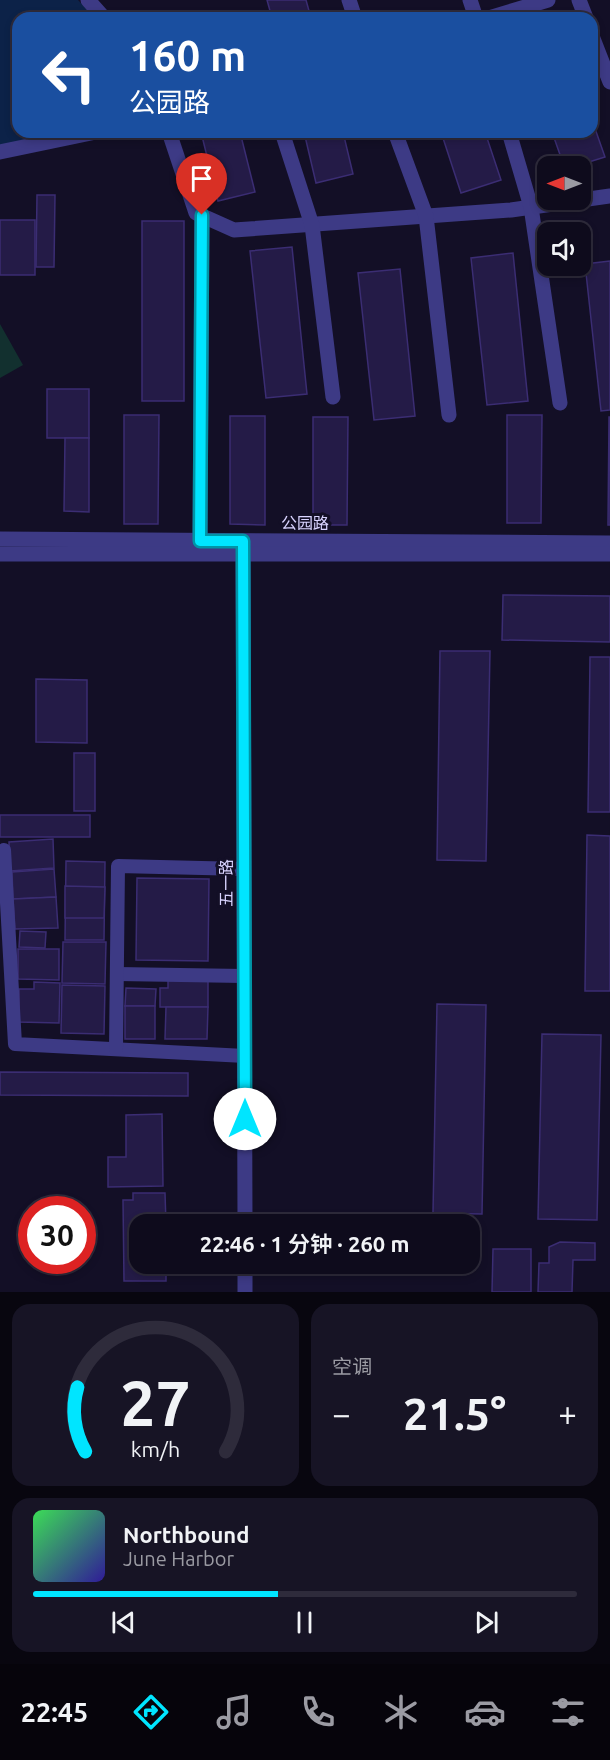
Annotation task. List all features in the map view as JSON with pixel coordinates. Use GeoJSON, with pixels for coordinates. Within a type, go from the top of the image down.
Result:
{"type":"FeatureCollection","features":[{"type":"Feature","properties":{"kind":"street"},"geometry":{"type":"LineString","coordinates":[[88,0],[99,12]]}},
{"type":"Feature","properties":{"kind":"street"},"geometry":{"type":"LineString","coordinates":[[509,12],[548,0]]}},
{"type":"Feature","properties":{"kind":"street"},"geometry":{"type":"LineString","coordinates":[[598,51],[610,82]]}},
{"type":"Feature","properties":{"kind":"street"},"geometry":{"type":"LineString","coordinates":[[0,152],[67,138]]}},
{"type":"Feature","properties":{"kind":"street"},"geometry":{"type":"LineString","coordinates":[[171,138],[196,213],[234,231],[531,207],[610,196]]}},
{"type":"Feature","properties":{"kind":"street"},"geometry":{"type":"LineString","coordinates":[[284,138],[312,225],[333,397]]}},
{"type":"Feature","properties":{"kind":"street"},"geometry":{"type":"LineString","coordinates":[[397,138],[426,216],[449,416]]}},
{"type":"Feature","properties":{"kind":"street"},"geometry":{"type":"LineString","coordinates":[[511,138],[531,207],[560,403]]}},
{"type":"Feature","properties":{"kind":"street"},"geometry":{"type":"LineString","coordinates":[[200,541],[202,215]]}},
{"type":"Feature","properties":{"kind":"street","name":"公园路"},"geometry":{"type":"LineString","coordinates":[[0,539],[200,541],[243,548],[610,543]]}},
{"type":"Feature","properties":{"kind":"street"},"geometry":{"type":"LineString","coordinates":[[0,554],[243,548],[610,554]]}},
{"type":"Feature","properties":{"kind":"street","name":"五一路"},"geometry":{"type":"LineString","coordinates":[[243,548],[245,1214]]}},
{"type":"Feature","properties":{"kind":"street"},"geometry":{"type":"LineString","coordinates":[[245,1274],[245,1292]]}},
{"type":"Feature","properties":{"kind":"lane"},"geometry":{"type":"LineString","coordinates":[[4,850],[15,1044],[245,1056]]}},
{"type":"Feature","properties":{"kind":"lane"},"geometry":{"type":"LineString","coordinates":[[116,1049],[118,866],[244,868]]}},
{"type":"Feature","properties":{"kind":"lane"},"geometry":{"type":"LineString","coordinates":[[117,974],[244,976]]}},
{"type":"Feature","properties":{"kind":"green space"},"geometry":{"type":"Polygon","coordinates":[[[0,324],[23,365],[0,378],[0,324]]]}},
{"type":"Feature","properties":{"kind":"water"},"geometry":{"type":"Polygon","coordinates":[[[0,0],[78,0],[89,12],[12,12],[12,138],[34,138],[0,149],[0,0]]]}},
{"type":"Feature","properties":{"kind":"building"},"geometry":{"type":"Polygon","coordinates":[[[267,0],[306,0],[309,12],[270,12],[267,0]]]}},
{"type":"Feature","properties":{"kind":"building"},"geometry":{"type":"Polygon","coordinates":[[[598,137],[605,157],[591,161],[591,156],[560,156],[554,138],[598,137]]]}},
{"type":"Feature","properties":{"kind":"building"},"geometry":{"type":"Polygon","coordinates":[[[202,138],[242,138],[255,192],[218,201],[202,138]]]}},
{"type":"Feature","properties":{"kind":"building"},"geometry":{"type":"Polygon","coordinates":[[[305,138],[344,138],[353,174],[316,183],[305,138]]]}},
{"type":"Feature","properties":{"kind":"building"},"geometry":{"type":"Polygon","coordinates":[[[443,138],[487,138],[501,180],[461,193],[443,138]]]}},
{"type":"Feature","properties":{"kind":"building"},"geometry":{"type":"Polygon","coordinates":[[[37,195],[55,195],[54,267],[36,267],[37,195]]]}},
{"type":"Feature","properties":{"kind":"building"},"geometry":{"type":"Polygon","coordinates":[[[0,220],[35,220],[35,275],[0,275],[0,220]]]}},
{"type":"Feature","properties":{"kind":"building"},"geometry":{"type":"Polygon","coordinates":[[[142,221],[184,221],[184,401],[142,401],[142,221]]]}},
{"type":"Feature","properties":{"kind":"building"},"geometry":{"type":"Polygon","coordinates":[[[292,247],[307,394],[266,398],[250,251],[292,247]]]}},
{"type":"Feature","properties":{"kind":"building"},"geometry":{"type":"Polygon","coordinates":[[[513,253],[528,401],[487,405],[471,258],[513,253]]]}},
{"type":"Feature","properties":{"kind":"building"},"geometry":{"type":"Polygon","coordinates":[[[610,261],[610,410],[601,411],[586,276],[591,276],[591,263],[610,261]]]}},
{"type":"Feature","properties":{"kind":"building"},"geometry":{"type":"Polygon","coordinates":[[[400,269],[415,416],[374,420],[358,273],[400,269]]]}},
{"type":"Feature","properties":{"kind":"building"},"geometry":{"type":"Polygon","coordinates":[[[47,389],[89,389],[89,438],[47,438],[47,389]]]}},
{"type":"Feature","properties":{"kind":"building"},"geometry":{"type":"Polygon","coordinates":[[[124,415],[159,415],[158,524],[124,524],[124,415]]]}},
{"type":"Feature","properties":{"kind":"building"},"geometry":{"type":"Polygon","coordinates":[[[507,415],[542,415],[541,523],[507,523],[507,415]]]}},
{"type":"Feature","properties":{"kind":"building"},"geometry":{"type":"Polygon","coordinates":[[[230,416],[265,416],[265,525],[230,524],[230,416]]]}},
{"type":"Feature","properties":{"kind":"building"},"geometry":{"type":"Polygon","coordinates":[[[313,417],[348,417],[347,525],[313,525],[313,417]]]}},
{"type":"Feature","properties":{"kind":"building"},"geometry":{"type":"Polygon","coordinates":[[[609,417],[610,525],[608,525],[609,417]]]}},
{"type":"Feature","properties":{"kind":"building"},"geometry":{"type":"Polygon","coordinates":[[[65,438],[89,438],[89,512],[64,511],[65,438]]]}},
{"type":"Feature","properties":{"kind":"building"},"geometry":{"type":"Polygon","coordinates":[[[503,595],[610,596],[610,642],[502,640],[503,595]]]}},
{"type":"Feature","properties":{"kind":"building"},"geometry":{"type":"Polygon","coordinates":[[[440,651],[490,651],[486,861],[437,860],[440,651]]]}},
{"type":"Feature","properties":{"kind":"building"},"geometry":{"type":"Polygon","coordinates":[[[590,657],[610,657],[610,812],[588,812],[590,657]]]}},
{"type":"Feature","properties":{"kind":"building"},"geometry":{"type":"Polygon","coordinates":[[[36,679],[87,680],[87,743],[36,742],[36,679]]]}},
{"type":"Feature","properties":{"kind":"building"},"geometry":{"type":"Polygon","coordinates":[[[74,753],[95,753],[95,811],[74,811],[74,753]]]}},
{"type":"Feature","properties":{"kind":"building"},"geometry":{"type":"Polygon","coordinates":[[[0,815],[90,815],[90,837],[0,837],[0,815]]]}},
{"type":"Feature","properties":{"kind":"building"},"geometry":{"type":"Polygon","coordinates":[[[587,835],[610,836],[610,991],[585,991],[587,835]]]}},
{"type":"Feature","properties":{"kind":"building"},"geometry":{"type":"Polygon","coordinates":[[[53,839],[54,868],[10,871],[9,842],[53,839]]]}},
{"type":"Feature","properties":{"kind":"building"},"geometry":{"type":"Polygon","coordinates":[[[66,861],[105,862],[104,940],[65,940],[66,861]]]}},
{"type":"Feature","properties":{"kind":"building"},"geometry":{"type":"Polygon","coordinates":[[[54,869],[56,897],[13,899],[12,872],[54,869]]]}},
{"type":"Feature","properties":{"kind":"building"},"geometry":{"type":"Polygon","coordinates":[[[137,878],[209,879],[208,961],[136,960],[137,878]]]}},
{"type":"Feature","properties":{"kind":"building"},"geometry":{"type":"Polygon","coordinates":[[[65,886],[105,887],[104,918],[65,918],[65,886]]]}},
{"type":"Feature","properties":{"kind":"building"},"geometry":{"type":"Polygon","coordinates":[[[56,897],[58,928],[15,929],[13,899],[56,897]]]}},
{"type":"Feature","properties":{"kind":"building"},"geometry":{"type":"Polygon","coordinates":[[[20,931],[46,932],[45,948],[19,947],[20,931]]]}},
{"type":"Feature","properties":{"kind":"building"},"geometry":{"type":"Polygon","coordinates":[[[63,942],[106,942],[105,984],[62,983],[63,942]]]}},
{"type":"Feature","properties":{"kind":"building"},"geometry":{"type":"Polygon","coordinates":[[[18,949],[59,949],[59,980],[18,979],[18,949]]]}},
{"type":"Feature","properties":{"kind":"building"},"geometry":{"type":"Polygon","coordinates":[[[168,980],[208,980],[208,1007],[160,1007],[160,988],[168,988],[168,980]]]}},
{"type":"Feature","properties":{"kind":"building"},"geometry":{"type":"Polygon","coordinates":[[[34,982],[60,983],[59,1023],[19,1022],[19,989],[34,989],[34,982]]]}},
{"type":"Feature","properties":{"kind":"building"},"geometry":{"type":"Polygon","coordinates":[[[62,985],[105,986],[104,1034],[61,1033],[62,985]]]}},
{"type":"Feature","properties":{"kind":"building"},"geometry":{"type":"Polygon","coordinates":[[[126,988],[156,989],[155,1006],[125,1006],[126,988]]]}},
{"type":"Feature","properties":{"kind":"building"},"geometry":{"type":"Polygon","coordinates":[[[437,1004],[486,1005],[482,1214],[433,1213],[437,1004]]]}},
{"type":"Feature","properties":{"kind":"building"},"geometry":{"type":"Polygon","coordinates":[[[125,1006],[155,1006],[155,1039],[125,1039],[125,1006]]]}},
{"type":"Feature","properties":{"kind":"building"},"geometry":{"type":"Polygon","coordinates":[[[166,1007],[208,1007],[207,1039],[165,1039],[166,1007]]]}},
{"type":"Feature","properties":{"kind":"building"},"geometry":{"type":"Polygon","coordinates":[[[542,1034],[601,1035],[597,1220],[538,1219],[542,1034]]]}},
{"type":"Feature","properties":{"kind":"building"},"geometry":{"type":"Polygon","coordinates":[[[0,1072],[188,1073],[188,1096],[0,1095],[0,1072]]]}},
{"type":"Feature","properties":{"kind":"building"},"geometry":{"type":"Polygon","coordinates":[[[162,1114],[163,1186],[108,1187],[108,1157],[126,1157],[126,1115],[162,1114]]]}},
{"type":"Feature","properties":{"kind":"building"},"geometry":{"type":"Polygon","coordinates":[[[133,1193],[165,1193],[166,1214],[129,1214],[129,1274],[166,1274],[166,1281],[124,1281],[123,1200],[133,1200],[133,1193]]]}},
{"type":"Feature","properties":{"kind":"building"},"geometry":{"type":"Polygon","coordinates":[[[560,1242],[595,1243],[595,1260],[573,1260],[572,1292],[538,1292],[539,1263],[549,1263],[549,1247],[560,1242]]]}},
{"type":"Feature","properties":{"kind":"building"},"geometry":{"type":"Polygon","coordinates":[[[493,1249],[531,1249],[531,1292],[492,1292],[493,1249]]]}},
{"type":"Feature","properties":{"kind":"route"},"geometry":{"type":"LineString","coordinates":[[202,215],[200,541],[243,541],[245,1119]]}}]}
